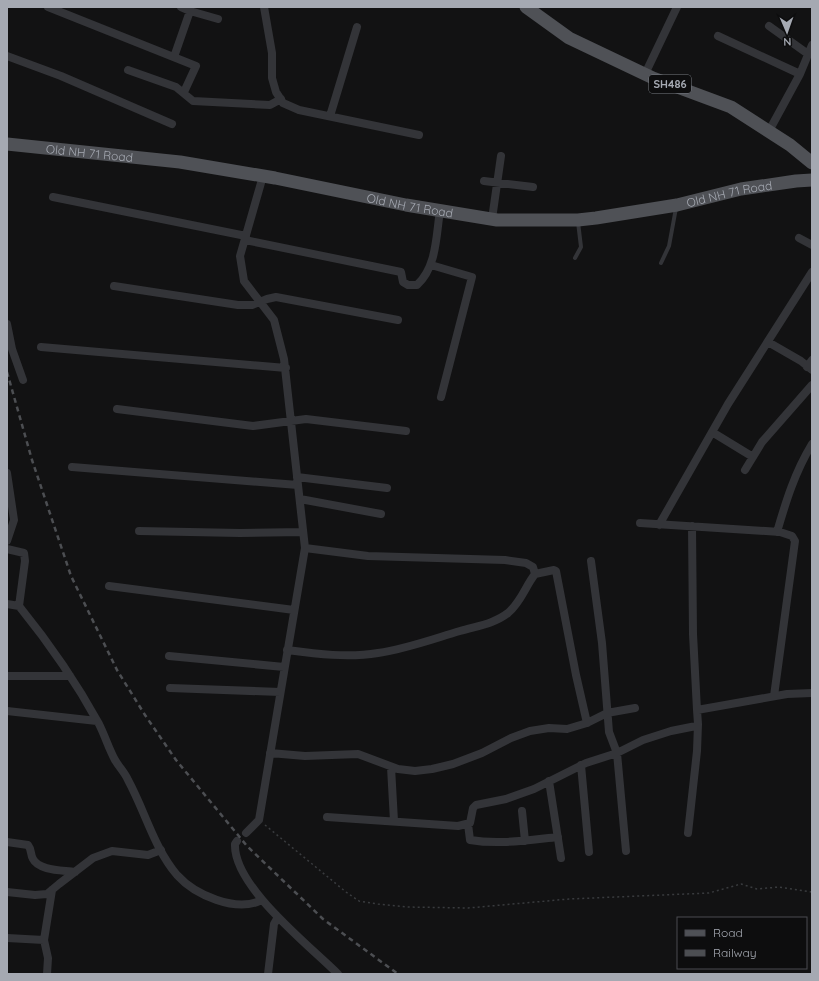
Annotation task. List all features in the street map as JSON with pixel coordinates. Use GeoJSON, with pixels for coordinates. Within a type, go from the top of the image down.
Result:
{"type":"FeatureCollection","features":[{"type":"Feature","properties":{"kind":"main road","name":"SH486"},"geometry":{"type":"LineString","coordinates":[[528,8],[569,38],[645,74],[731,107],[790,145],[812,163]]}},
{"type":"Feature","properties":{"kind":"main road","name":"Old NH 71 Road"},"geometry":{"type":"LineString","coordinates":[[7,144],[180,162],[263,176],[440,211],[492,219],[578,220],[677,205],[741,189],[812,180]]}},
{"type":"Feature","properties":{"kind":"street"},"geometry":{"type":"LineString","coordinates":[[48,7],[196,66],[184,92]]}},
{"type":"Feature","properties":{"kind":"street"},"geometry":{"type":"LineString","coordinates":[[181,7],[218,19]]}},
{"type":"Feature","properties":{"kind":"street"},"geometry":{"type":"LineString","coordinates":[[264,7],[272,53],[272,78],[276,92],[283,103],[299,110],[419,135]]}},
{"type":"Feature","properties":{"kind":"street"},"geometry":{"type":"LineString","coordinates":[[645,74],[673,8]]}},
{"type":"Feature","properties":{"kind":"street"},"geometry":{"type":"LineString","coordinates":[[174,57],[190,11]]}},
{"type":"Feature","properties":{"kind":"street"},"geometry":{"type":"LineString","coordinates":[[769,26],[808,54]]}},
{"type":"Feature","properties":{"kind":"street"},"geometry":{"type":"LineString","coordinates":[[330,116],[357,27]]}},
{"type":"Feature","properties":{"kind":"street"},"geometry":{"type":"LineString","coordinates":[[718,36],[800,74]]}},
{"type":"Feature","properties":{"kind":"street"},"geometry":{"type":"LineString","coordinates":[[770,132],[800,74],[812,45]]}},
{"type":"Feature","properties":{"kind":"street"},"geometry":{"type":"LineString","coordinates":[[7,56],[61,76],[172,124]]}},
{"type":"Feature","properties":{"kind":"street"},"geometry":{"type":"LineString","coordinates":[[128,70],[176,87],[184,92],[193,102],[270,105],[281,99]]}},
{"type":"Feature","properties":{"kind":"street"},"geometry":{"type":"LineString","coordinates":[[492,219],[500,156]]}},
{"type":"Feature","properties":{"kind":"street"},"geometry":{"type":"LineString","coordinates":[[246,833],[259,820],[305,548],[286,368],[274,320],[244,280],[240,256],[263,176]]}},
{"type":"Feature","properties":{"kind":"street"},"geometry":{"type":"LineString","coordinates":[[484,181],[533,187]]}},
{"type":"Feature","properties":{"kind":"street"},"geometry":{"type":"LineString","coordinates":[[53,197],[401,272],[403,282],[408,285],[417,285],[424,279],[431,265],[440,211]]}},
{"type":"Feature","properties":{"kind":"street"},"geometry":{"type":"LineString","coordinates":[[799,238],[812,245]]}},
{"type":"Feature","properties":{"kind":"street"},"geometry":{"type":"LineString","coordinates":[[431,265],[472,276],[441,397]]}},
{"type":"Feature","properties":{"kind":"street"},"geometry":{"type":"LineString","coordinates":[[659,525],[712,432],[812,272]]}},
{"type":"Feature","properties":{"kind":"street"},"geometry":{"type":"LineString","coordinates":[[114,286],[238,305],[252,305],[260,301],[276,297],[398,320]]}},
{"type":"Feature","properties":{"kind":"street"},"geometry":{"type":"LineString","coordinates":[[7,324],[12,348],[23,380]]}},
{"type":"Feature","properties":{"kind":"street"},"geometry":{"type":"LineString","coordinates":[[768,342],[810,365]]}},
{"type":"Feature","properties":{"kind":"street"},"geometry":{"type":"LineString","coordinates":[[40,347],[286,368]]}},
{"type":"Feature","properties":{"kind":"street"},"geometry":{"type":"LineString","coordinates":[[745,470],[762,442],[812,385]]}},
{"type":"Feature","properties":{"kind":"street"},"geometry":{"type":"LineString","coordinates":[[117,409],[253,426],[306,419],[406,431]]}},
{"type":"Feature","properties":{"kind":"street"},"geometry":{"type":"LineString","coordinates":[[712,432],[753,457]]}},
{"type":"Feature","properties":{"kind":"street"},"geometry":{"type":"LineString","coordinates":[[777,532],[786,498],[800,464],[812,444]]}},
{"type":"Feature","properties":{"kind":"street"},"geometry":{"type":"LineString","coordinates":[[72,467],[387,488]]}},
{"type":"Feature","properties":{"kind":"street"},"geometry":{"type":"LineString","coordinates":[[7,473],[14,520],[7,541]]}},
{"type":"Feature","properties":{"kind":"street"},"geometry":{"type":"LineString","coordinates":[[300,499],[381,514]]}},
{"type":"Feature","properties":{"kind":"street"},"geometry":{"type":"LineString","coordinates":[[640,523],[777,532],[792,536],[795,541],[774,696]]}},
{"type":"Feature","properties":{"kind":"street"},"geometry":{"type":"LineString","coordinates":[[688,833],[697,751],[698,724],[692,526]]}},
{"type":"Feature","properties":{"kind":"street"},"geometry":{"type":"LineString","coordinates":[[139,531],[240,534],[303,532]]}},
{"type":"Feature","properties":{"kind":"street"},"geometry":{"type":"LineString","coordinates":[[287,650],[312,654],[356,655],[377,653],[398,649],[491,622],[506,614],[516,606],[535,574],[533,567],[526,563],[505,560],[368,556],[305,548]]}},
{"type":"Feature","properties":{"kind":"street"},"geometry":{"type":"LineString","coordinates":[[7,549],[24,553],[25,561],[19,606]]}},
{"type":"Feature","properties":{"kind":"street"},"geometry":{"type":"LineString","coordinates":[[591,561],[602,643],[609,732],[617,754],[626,852]]}},
{"type":"Feature","properties":{"kind":"street"},"geometry":{"type":"LineString","coordinates":[[535,574],[554,570],[556,571],[587,723]]}},
{"type":"Feature","properties":{"kind":"street"},"geometry":{"type":"LineString","coordinates":[[109,586],[294,610]]}},
{"type":"Feature","properties":{"kind":"street"},"geometry":{"type":"LineString","coordinates":[[7,604],[19,606],[44,637],[70,676],[97,721],[115,760],[128,780],[161,850],[178,876],[194,889],[233,904],[256,903],[262,900]]}},
{"type":"Feature","properties":{"kind":"street"},"geometry":{"type":"LineString","coordinates":[[169,656],[284,668]]}},
{"type":"Feature","properties":{"kind":"street"},"geometry":{"type":"LineString","coordinates":[[7,676],[70,676]]}},
{"type":"Feature","properties":{"kind":"street"},"geometry":{"type":"LineString","coordinates":[[170,688],[280,692]]}},
{"type":"Feature","properties":{"kind":"street"},"geometry":{"type":"LineString","coordinates":[[697,710],[774,696],[812,693]]}},
{"type":"Feature","properties":{"kind":"street"},"geometry":{"type":"LineString","coordinates":[[270,753],[305,756],[358,754],[391,767],[415,771],[446,766],[482,753],[510,738],[530,731],[549,728],[567,728],[587,723],[607,713],[635,708]]}},
{"type":"Feature","properties":{"kind":"street"},"geometry":{"type":"LineString","coordinates":[[7,711],[97,721]]}},
{"type":"Feature","properties":{"kind":"street"},"geometry":{"type":"LineString","coordinates":[[327,817],[458,826],[468,824],[472,819],[473,808],[476,805],[506,799],[549,781],[581,765],[617,754],[642,740],[671,731],[696,726],[698,724]]}},
{"type":"Feature","properties":{"kind":"street"},"geometry":{"type":"LineString","coordinates":[[581,765],[589,852]]}},
{"type":"Feature","properties":{"kind":"street"},"geometry":{"type":"LineString","coordinates":[[391,767],[394,821]]}},
{"type":"Feature","properties":{"kind":"street"},"geometry":{"type":"LineString","coordinates":[[549,781],[561,858]]}},
{"type":"Feature","properties":{"kind":"street"},"geometry":{"type":"LineString","coordinates":[[522,811],[525,841]]}},
{"type":"Feature","properties":{"kind":"street"},"geometry":{"type":"LineString","coordinates":[[468,824],[470,840],[510,842],[558,837]]}},
{"type":"Feature","properties":{"kind":"street"},"geometry":{"type":"LineString","coordinates":[[7,842],[28,845],[32,850],[32,858],[36,863],[48,869],[75,872]]}},
{"type":"Feature","properties":{"kind":"street"},"geometry":{"type":"LineString","coordinates":[[237,842],[235,844],[234,851],[237,863],[262,900],[338,974]]}},
{"type":"Feature","properties":{"kind":"street"},"geometry":{"type":"LineString","coordinates":[[7,892],[43,896],[94,858],[112,851],[148,855],[161,850]]}},
{"type":"Feature","properties":{"kind":"street"},"geometry":{"type":"LineString","coordinates":[[47,974],[48,958],[44,940],[52,890]]}},
{"type":"Feature","properties":{"kind":"street"},"geometry":{"type":"LineString","coordinates":[[268,974],[274,924],[278,917]]}},
{"type":"Feature","properties":{"kind":"street"},"geometry":{"type":"LineString","coordinates":[[7,938],[44,940]]}},
{"type":"Feature","properties":{"kind":"lane"},"geometry":{"type":"LineString","coordinates":[[662,263],[669,246],[677,205]]}},
{"type":"Feature","properties":{"kind":"lane"},"geometry":{"type":"LineString","coordinates":[[575,258],[581,247],[578,220]]}},
{"type":"Feature","properties":{"kind":"path"},"geometry":{"type":"LineString","coordinates":[[259,820],[346,892],[360,901],[378,904],[407,907],[468,908],[562,900],[709,893],[741,884],[756,889],[779,887],[812,892]]}},
{"type":"Feature","properties":{"kind":"railway"},"geometry":{"type":"LineString","coordinates":[[7,372],[32,460],[71,576],[117,670],[145,715],[176,760],[247,846],[323,919],[398,974]]}}]}
